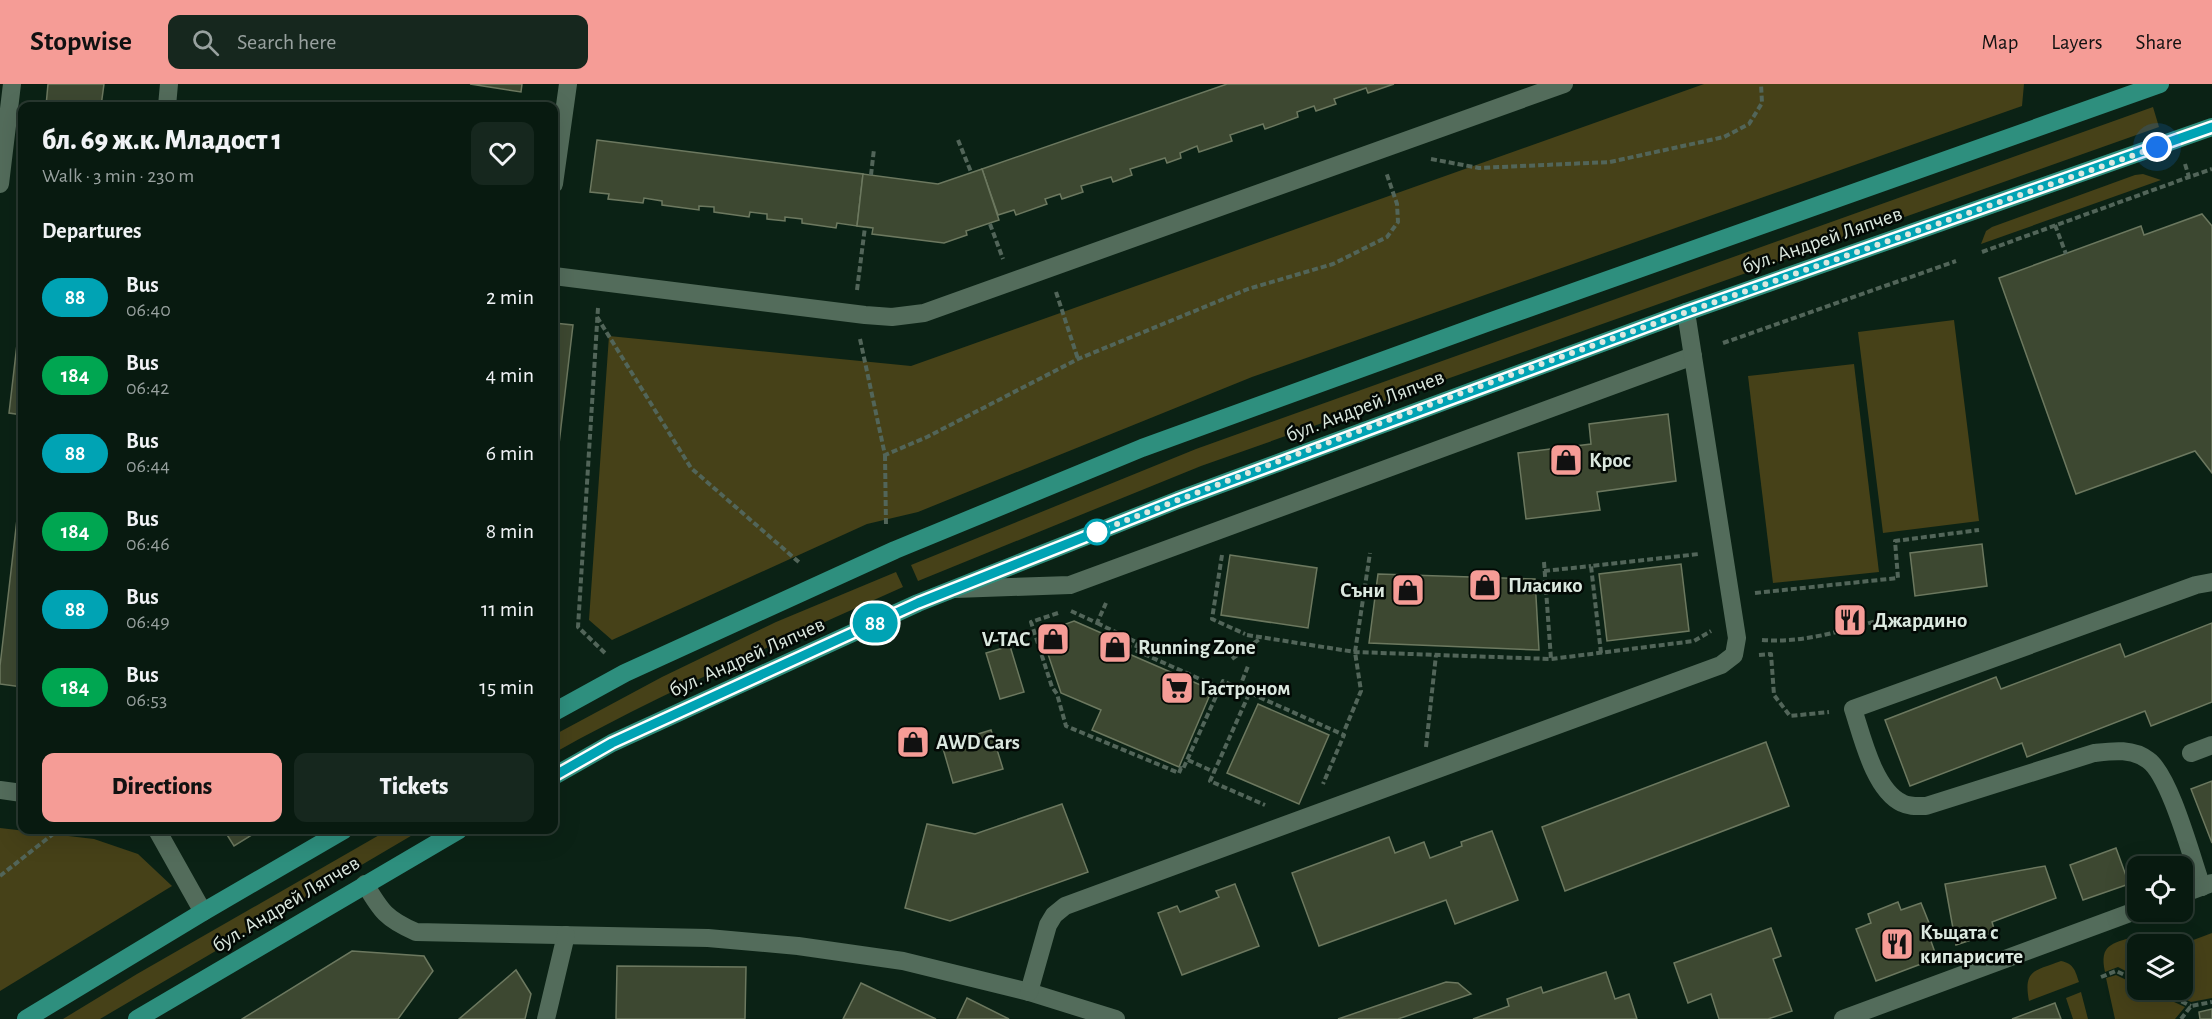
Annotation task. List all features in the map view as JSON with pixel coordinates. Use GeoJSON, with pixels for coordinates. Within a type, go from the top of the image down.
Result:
{"type":"FeatureCollection","features":[{"type":"Feature","properties":{"kind":"main road","name":"бул. Андрей Ляпчев"},"geometry":{"type":"LineString","coordinates":[[558,710],[625,672],[895,550],[1142,448],[1488,322],[2160,84]]}},
{"type":"Feature","properties":{"kind":"main road","name":"бул. Андрей Ляпчев"},"geometry":{"type":"LineString","coordinates":[[558,774],[612,743],[918,603],[1178,500],[1686,312],[2212,127]]}},
{"type":"Feature","properties":{"kind":"main road","name":"бул. Андрей Ляпчев"},"geometry":{"type":"LineString","coordinates":[[26,1019],[337,834]]}},
{"type":"Feature","properties":{"kind":"main road","name":"бул. Андрей Ляпчев"},"geometry":{"type":"LineString","coordinates":[[137,1019],[452,834]]}},
{"type":"Feature","properties":{"kind":"street"},"geometry":{"type":"LineString","coordinates":[[0,184],[12,84]]}},
{"type":"Feature","properties":{"kind":"street"},"geometry":{"type":"LineString","coordinates":[[168,102],[170,84]]}},
{"type":"Feature","properties":{"kind":"street"},"geometry":{"type":"LineString","coordinates":[[558,155],[568,84]]}},
{"type":"Feature","properties":{"kind":"street"},"geometry":{"type":"LineString","coordinates":[[558,277],[855,314],[892,317],[924,314],[1564,84]]}},
{"type":"Feature","properties":{"kind":"street"},"geometry":{"type":"LineString","coordinates":[[1029,992],[1048,925],[1054,915],[1065,906],[1720,665],[1734,655],[1737,638],[1686,312]]}},
{"type":"Feature","properties":{"kind":"street"},"geometry":{"type":"LineString","coordinates":[[953,589],[1070,585],[1693,356]]}},
{"type":"Feature","properties":{"kind":"street"},"geometry":{"type":"LineString","coordinates":[[2207,885],[2168,791],[2149,760],[2131,752],[2115,750],[2094,753],[1926,806],[1912,806],[1900,802],[1887,790],[1873,768],[1852,709],[2196,585],[2212,582]]}},
{"type":"Feature","properties":{"kind":"street"},"geometry":{"type":"LineString","coordinates":[[2191,753],[2212,745]]}},
{"type":"Feature","properties":{"kind":"street"},"geometry":{"type":"LineString","coordinates":[[0,790],[18,792]]}},
{"type":"Feature","properties":{"kind":"street"},"geometry":{"type":"LineString","coordinates":[[159,834],[203,912]]}},
{"type":"Feature","properties":{"kind":"street"},"geometry":{"type":"LineString","coordinates":[[365,884],[380,909],[394,923],[416,932],[708,938],[798,946],[903,961],[1029,992],[1116,1019]]}},
{"type":"Feature","properties":{"kind":"street"},"geometry":{"type":"LineString","coordinates":[[1844,1019],[2127,914]]}},
{"type":"Feature","properties":{"kind":"street"},"geometry":{"type":"LineString","coordinates":[[546,1019],[566,936]]}},
{"type":"Feature","properties":{"kind":"path"},"geometry":{"type":"LineString","coordinates":[[1423,158],[1479,168],[1610,162],[1724,137],[1749,124],[1762,103],[1761,84]]}},
{"type":"Feature","properties":{"kind":"path"},"geometry":{"type":"LineString","coordinates":[[958,140],[971,172]]}},
{"type":"Feature","properties":{"kind":"path"},"geometry":{"type":"LineString","coordinates":[[871,175],[874,150]]}},
{"type":"Feature","properties":{"kind":"path"},"geometry":{"type":"LineString","coordinates":[[885,455],[927,437],[1078,359],[1248,289],[1333,264],[1387,237],[1398,222],[1397,204],[1379,150]]}},
{"type":"Feature","properties":{"kind":"path"},"geometry":{"type":"LineString","coordinates":[[2185,164],[2189,177]]}},
{"type":"Feature","properties":{"kind":"path"},"geometry":{"type":"LineString","coordinates":[[1982,252],[2212,169]]}},
{"type":"Feature","properties":{"kind":"path"},"geometry":{"type":"LineString","coordinates":[[990,224],[1011,282]]}},
{"type":"Feature","properties":{"kind":"path"},"geometry":{"type":"LineString","coordinates":[[2055,225],[2066,254]]}},
{"type":"Feature","properties":{"kind":"path"},"geometry":{"type":"LineString","coordinates":[[865,227],[855,314],[885,455],[886,528]]}},
{"type":"Feature","properties":{"kind":"path"},"geometry":{"type":"LineString","coordinates":[[1724,343],[1956,261]]}},
{"type":"Feature","properties":{"kind":"path"},"geometry":{"type":"LineString","coordinates":[[1048,269],[1078,359]]}},
{"type":"Feature","properties":{"kind":"path"},"geometry":{"type":"LineString","coordinates":[[600,282],[578,627],[606,655]]}},
{"type":"Feature","properties":{"kind":"path"},"geometry":{"type":"LineString","coordinates":[[597,316],[691,468],[801,564]]}},
{"type":"Feature","properties":{"kind":"path"},"geometry":{"type":"LineString","coordinates":[[1768,592],[1898,579],[1895,541],[1978,530]]}},
{"type":"Feature","properties":{"kind":"path"},"geometry":{"type":"LineString","coordinates":[[1345,729],[1361,691],[1355,652],[1370,553]]}},
{"type":"Feature","properties":{"kind":"path"},"geometry":{"type":"LineString","coordinates":[[1544,571],[1706,553]]}},
{"type":"Feature","properties":{"kind":"path"},"geometry":{"type":"LineString","coordinates":[[1544,562],[1551,659]]}},
{"type":"Feature","properties":{"kind":"path"},"geometry":{"type":"LineString","coordinates":[[1221,564],[1212,619],[1246,635],[1355,652],[1551,659],[1694,641],[1716,627]]}},
{"type":"Feature","properties":{"kind":"path"},"geometry":{"type":"LineString","coordinates":[[1591,566],[1601,654]]}},
{"type":"Feature","properties":{"kind":"path"},"geometry":{"type":"LineString","coordinates":[[1097,623],[1106,603]]}},
{"type":"Feature","properties":{"kind":"path"},"geometry":{"type":"LineString","coordinates":[[1220,688],[1135,650],[1138,643],[1067,610],[1031,622],[1066,726],[1179,773],[1181,768],[1184,769],[1220,688],[1223,681],[1344,735],[1319,795]]}},
{"type":"Feature","properties":{"kind":"path"},"geometry":{"type":"LineString","coordinates":[[1737,638],[1776,641],[1818,636],[1876,621]]}},
{"type":"Feature","properties":{"kind":"path"},"geometry":{"type":"LineString","coordinates":[[1232,659],[1262,637]]}},
{"type":"Feature","properties":{"kind":"path"},"geometry":{"type":"LineString","coordinates":[[1425,755],[1436,655]]}},
{"type":"Feature","properties":{"kind":"path"},"geometry":{"type":"LineString","coordinates":[[1239,689],[1248,666]]}},
{"type":"Feature","properties":{"kind":"path"},"geometry":{"type":"LineString","coordinates":[[1773,674],[1774,695],[1790,716],[1852,709]]}},
{"type":"Feature","properties":{"kind":"path"},"geometry":{"type":"LineString","coordinates":[[1249,694],[1210,781],[1270,807]]}},
{"type":"Feature","properties":{"kind":"path"},"geometry":{"type":"LineString","coordinates":[[1188,760],[1214,772]]}},
{"type":"Feature","properties":{"kind":"path"},"geometry":{"type":"LineString","coordinates":[[0,876],[53,834]]}},
{"type":"Feature","properties":{"kind":"path"},"geometry":{"type":"LineString","coordinates":[[2101,977],[2116,971],[2127,976]]}},
{"type":"Feature","properties":{"kind":"path"},"geometry":{"type":"LineString","coordinates":[[2179,1000],[2192,1006],[2212,1002]]}},
{"type":"Feature","properties":{"kind":"path"},"geometry":{"type":"LineString","coordinates":[[2181,1019],[2192,1006]]}},
{"type":"Feature","properties":{"kind":"shaded area"},"geometry":{"type":"Polygon","coordinates":[[[1704,84],[2024,84],[2022,106],[1252,377],[918,512],[867,524],[612,640],[589,620],[609,336],[911,366],[1704,84]]]}},
{"type":"Feature","properties":{"kind":"shaded area"},"geometry":{"type":"Polygon","coordinates":[[[2153,107],[2159,127],[1201,466],[918,581],[911,565],[1196,449],[2153,107]]]}},
{"type":"Feature","properties":{"kind":"shaded area"},"geometry":{"type":"Polygon","coordinates":[[[2143,174],[2161,180],[1981,244],[1986,231],[1992,227],[2143,174]]]}},
{"type":"Feature","properties":{"kind":"shaded area"},"geometry":{"type":"Polygon","coordinates":[[[1954,320],[1979,521],[1883,533],[1858,332],[1954,320]]]}},
{"type":"Feature","properties":{"kind":"shaded area"},"geometry":{"type":"Polygon","coordinates":[[[1854,364],[1879,572],[1773,583],[1748,376],[1854,364]]]}},
{"type":"Feature","properties":{"kind":"shaded area"},"geometry":{"type":"Polygon","coordinates":[[[896,572],[903,587],[683,687],[558,751],[558,733],[662,677],[776,622],[896,572]]]}},
{"type":"Feature","properties":{"kind":"shaded area"},"geometry":{"type":"Polygon","coordinates":[[[0,828],[18,830],[18,834],[51,834],[94,839],[138,854],[172,886],[0,991],[0,828]]]}},
{"type":"Feature","properties":{"kind":"shaded area"},"geometry":{"type":"Polygon","coordinates":[[[381,834],[414,834],[100,1019],[63,1019],[381,834]]]}},
{"type":"Feature","properties":{"kind":"shaded area"},"geometry":{"type":"Polygon","coordinates":[[[2212,933],[2212,998],[2191,1002],[2187,1000],[2193,1000],[2193,940],[2212,933]]]}},
{"type":"Feature","properties":{"kind":"shaded area"},"geometry":{"type":"Polygon","coordinates":[[[2127,939],[2127,972],[2118,967],[2105,972],[2104,956],[2109,946],[2127,939]]]}},
{"type":"Feature","properties":{"kind":"shaded area"},"geometry":{"type":"Polygon","coordinates":[[[2061,961],[2073,968],[2079,982],[2029,1001],[2028,983],[2033,973],[2061,961]]]}},
{"type":"Feature","properties":{"kind":"shaded area"},"geometry":{"type":"Polygon","coordinates":[[[2116,975],[2127,980],[2127,1000],[2170,1000],[2185,1007],[2175,1019],[2115,1019],[2106,978],[2116,975]]]}},
{"type":"Feature","properties":{"kind":"shaded area"},"geometry":{"type":"Polygon","coordinates":[[[2081,992],[2088,1019],[2073,1019],[2066,998],[2081,992]]]}},
{"type":"Feature","properties":{"kind":"building"},"geometry":{"type":"Polygon","coordinates":[[[48,84],[104,84],[102,102],[46,102],[48,84]]]}},
{"type":"Feature","properties":{"kind":"building"},"geometry":{"type":"Polygon","coordinates":[[[470,84],[522,84],[521,92],[470,84]]]}},
{"type":"Feature","properties":{"kind":"building"},"geometry":{"type":"Polygon","coordinates":[[[1227,84],[1394,84],[1368,93],[1366,88],[1334,99],[1336,104],[1316,111],[1314,106],[1297,112],[1298,117],[1265,129],[1263,124],[1230,135],[1232,141],[1199,152],[1197,146],[1180,153],[1181,158],[1167,163],[1165,158],[1130,169],[1132,175],[1113,182],[1111,177],[1081,186],[1083,192],[1062,199],[1060,194],[1045,199],[1047,204],[1016,215],[1014,210],[998,215],[982,169],[1227,84]]]}},
{"type":"Feature","properties":{"kind":"building"},"geometry":{"type":"Polygon","coordinates":[[[597,140],[863,174],[857,226],[837,223],[836,228],[802,223],[802,219],[785,217],[785,221],[767,219],[767,214],[750,212],[749,217],[714,212],[714,207],[699,206],[699,210],[662,205],[662,201],[644,198],[643,203],[608,199],[609,194],[590,192],[597,140]]]}},
{"type":"Feature","properties":{"kind":"building"},"geometry":{"type":"Polygon","coordinates":[[[982,169],[999,220],[966,231],[967,235],[944,243],[872,234],[873,228],[857,226],[863,174],[938,184],[982,169]]]}},
{"type":"Feature","properties":{"kind":"building"},"geometry":{"type":"Polygon","coordinates":[[[2202,214],[2212,226],[2212,473],[2195,451],[2076,494],[1999,278],[2141,226],[2144,235],[2202,214]]]}},
{"type":"Feature","properties":{"kind":"building"},"geometry":{"type":"Polygon","coordinates":[[[558,323],[573,325],[558,444],[558,323]]]}},
{"type":"Feature","properties":{"kind":"building"},"geometry":{"type":"Polygon","coordinates":[[[18,335],[18,414],[9,413],[18,335]]]}},
{"type":"Feature","properties":{"kind":"building"},"geometry":{"type":"Polygon","coordinates":[[[1668,414],[1676,481],[1597,492],[1600,510],[1526,519],[1518,453],[1591,444],[1589,424],[1668,414]]]}},
{"type":"Feature","properties":{"kind":"building"},"geometry":{"type":"Polygon","coordinates":[[[18,511],[18,686],[0,684],[0,666],[18,511]]]}},
{"type":"Feature","properties":{"kind":"building"},"geometry":{"type":"Polygon","coordinates":[[[1982,544],[1987,586],[1915,596],[1910,553],[1982,544]]]}},
{"type":"Feature","properties":{"kind":"building"},"geometry":{"type":"Polygon","coordinates":[[[1230,555],[1317,568],[1308,628],[1221,615],[1230,555]]]}},
{"type":"Feature","properties":{"kind":"building"},"geometry":{"type":"Polygon","coordinates":[[[1681,564],[1689,631],[1607,641],[1599,574],[1681,564]]]}},
{"type":"Feature","properties":{"kind":"building"},"geometry":{"type":"Polygon","coordinates":[[[1378,574],[1535,579],[1539,650],[1369,643],[1378,574]]]}},
{"type":"Feature","properties":{"kind":"building"},"geometry":{"type":"Polygon","coordinates":[[[1074,621],[1131,646],[1129,654],[1212,690],[1179,767],[1092,730],[1101,710],[1061,693],[1041,633],[1074,621]]]}},
{"type":"Feature","properties":{"kind":"building"},"geometry":{"type":"Polygon","coordinates":[[[2212,623],[2212,702],[2151,726],[2145,711],[2027,757],[2022,743],[1910,786],[1885,720],[1996,677],[2001,689],[2120,644],[2125,657],[2212,623]]]}},
{"type":"Feature","properties":{"kind":"building"},"geometry":{"type":"Polygon","coordinates":[[[1010,646],[1024,692],[1000,699],[986,653],[1010,646]]]}},
{"type":"Feature","properties":{"kind":"building"},"geometry":{"type":"Polygon","coordinates":[[[1258,704],[1329,735],[1299,804],[1227,773],[1258,704]]]}},
{"type":"Feature","properties":{"kind":"building"},"geometry":{"type":"Polygon","coordinates":[[[991,730],[1003,769],[953,783],[942,745],[991,730]]]}},
{"type":"Feature","properties":{"kind":"building"},"geometry":{"type":"Polygon","coordinates":[[[1766,742],[1789,806],[1565,891],[1542,827],[1766,742]]]}},
{"type":"Feature","properties":{"kind":"building"},"geometry":{"type":"Polygon","coordinates":[[[2212,781],[2212,843],[2191,789],[2212,781]]]}},
{"type":"Feature","properties":{"kind":"building"},"geometry":{"type":"Polygon","coordinates":[[[1062,804],[1088,872],[950,921],[905,908],[927,824],[975,834],[1062,804]]]}},
{"type":"Feature","properties":{"kind":"building"},"geometry":{"type":"Polygon","coordinates":[[[1492,831],[1518,900],[1455,924],[1446,900],[1319,946],[1292,873],[1389,837],[1395,853],[1424,842],[1430,858],[1462,846],[1461,842],[1492,831]]]}},
{"type":"Feature","properties":{"kind":"building"},"geometry":{"type":"Polygon","coordinates":[[[226,834],[254,834],[234,846],[226,834]]]}},
{"type":"Feature","properties":{"kind":"building"},"geometry":{"type":"Polygon","coordinates":[[[2116,848],[2127,885],[2083,900],[2070,865],[2116,848]]]}},
{"type":"Feature","properties":{"kind":"building"},"geometry":{"type":"Polygon","coordinates":[[[2045,866],[2056,898],[1992,922],[1995,932],[1956,945],[1945,884],[2045,866]]]}},
{"type":"Feature","properties":{"kind":"building"},"geometry":{"type":"Polygon","coordinates":[[[1235,884],[1259,946],[1182,975],[1158,913],[1177,906],[1180,912],[1219,897],[1216,891],[1235,884]]]}},
{"type":"Feature","properties":{"kind":"building","name":"Къщата с кипарисите"},"geometry":{"type":"Polygon","coordinates":[[[1898,902],[1901,910],[1921,903],[1931,928],[1927,930],[1937,958],[1876,981],[1856,929],[1871,923],[1868,914],[1898,902]]]}},
{"type":"Feature","properties":{"kind":"building"},"geometry":{"type":"Polygon","coordinates":[[[1771,928],[1781,956],[1773,959],[1792,1011],[1768,1019],[1719,1019],[1711,994],[1688,1003],[1674,963],[1771,928]]]}},
{"type":"Feature","properties":{"kind":"building"},"geometry":{"type":"Polygon","coordinates":[[[352,951],[424,956],[433,971],[398,1019],[242,1019],[352,951]]]}},
{"type":"Feature","properties":{"kind":"building"},"geometry":{"type":"Polygon","coordinates":[[[617,966],[746,967],[745,1019],[616,1019],[617,966]]]}},
{"type":"Feature","properties":{"kind":"building"},"geometry":{"type":"Polygon","coordinates":[[[516,970],[531,994],[525,1019],[459,1019],[516,970]]]}},
{"type":"Feature","properties":{"kind":"building"},"geometry":{"type":"Polygon","coordinates":[[[1606,972],[1615,999],[1629,994],[1637,1019],[1473,1019],[1509,1006],[1507,999],[1541,987],[1543,993],[1606,972]]]}},
{"type":"Feature","properties":{"kind":"building"},"geometry":{"type":"Polygon","coordinates":[[[1446,982],[1458,983],[1471,994],[1398,1019],[1338,1019],[1446,982]]]}},
{"type":"Feature","properties":{"kind":"building"},"geometry":{"type":"Polygon","coordinates":[[[861,983],[936,1019],[843,1019],[861,983]]]}},
{"type":"Feature","properties":{"kind":"building"},"geometry":{"type":"Polygon","coordinates":[[[967,998],[1009,1019],[957,1019],[967,998]]]}},
{"type":"Feature","properties":{"kind":"building"},"geometry":{"type":"Polygon","coordinates":[[[2055,1003],[2061,1019],[2012,1019],[2055,1003]]]}},
{"type":"Feature","properties":{"kind":"building"},"geometry":{"type":"Polygon","coordinates":[[[2212,1009],[2212,1019],[2200,1019],[2199,1012],[2212,1009]]]}},
{"type":"Feature","properties":{"kind":"bus line","name":"88"},"geometry":{"type":"LineString","coordinates":[[558,774],[612,743],[918,603],[1178,500],[1502,378],[2212,127]]}},
{"type":"Feature","properties":{"kind":"place","name":"Крос"},"geometry":{"type":"Point","coordinates":[1566,460]}},
{"type":"Feature","properties":{"kind":"place","name":"Пласико"},"geometry":{"type":"Point","coordinates":[1485,585]}},
{"type":"Feature","properties":{"kind":"place","name":"Съни"},"geometry":{"type":"Point","coordinates":[1408,590]}},
{"type":"Feature","properties":{"kind":"place","name":"Джардино"},"geometry":{"type":"Point","coordinates":[1850,620]}},
{"type":"Feature","properties":{"kind":"place","name":"V-TAC"},"geometry":{"type":"Point","coordinates":[1053,639]}},
{"type":"Feature","properties":{"kind":"place","name":"Running Zone"},"geometry":{"type":"Point","coordinates":[1115,647]}},
{"type":"Feature","properties":{"kind":"place","name":"Гастроном"},"geometry":{"type":"Point","coordinates":[1177,688]}},
{"type":"Feature","properties":{"kind":"place","name":"AWD Cars"},"geometry":{"type":"Point","coordinates":[913,742]}},
{"type":"Feature","properties":{"kind":"place","name":"Къщата с кипарисите"},"geometry":{"type":"Point","coordinates":[1897,944]}},
{"type":"Feature","properties":{"kind":"route"},"geometry":{"type":"LineString","coordinates":[[1097,532],[1092,534],[1502,378],[2157,147]]}}]}
